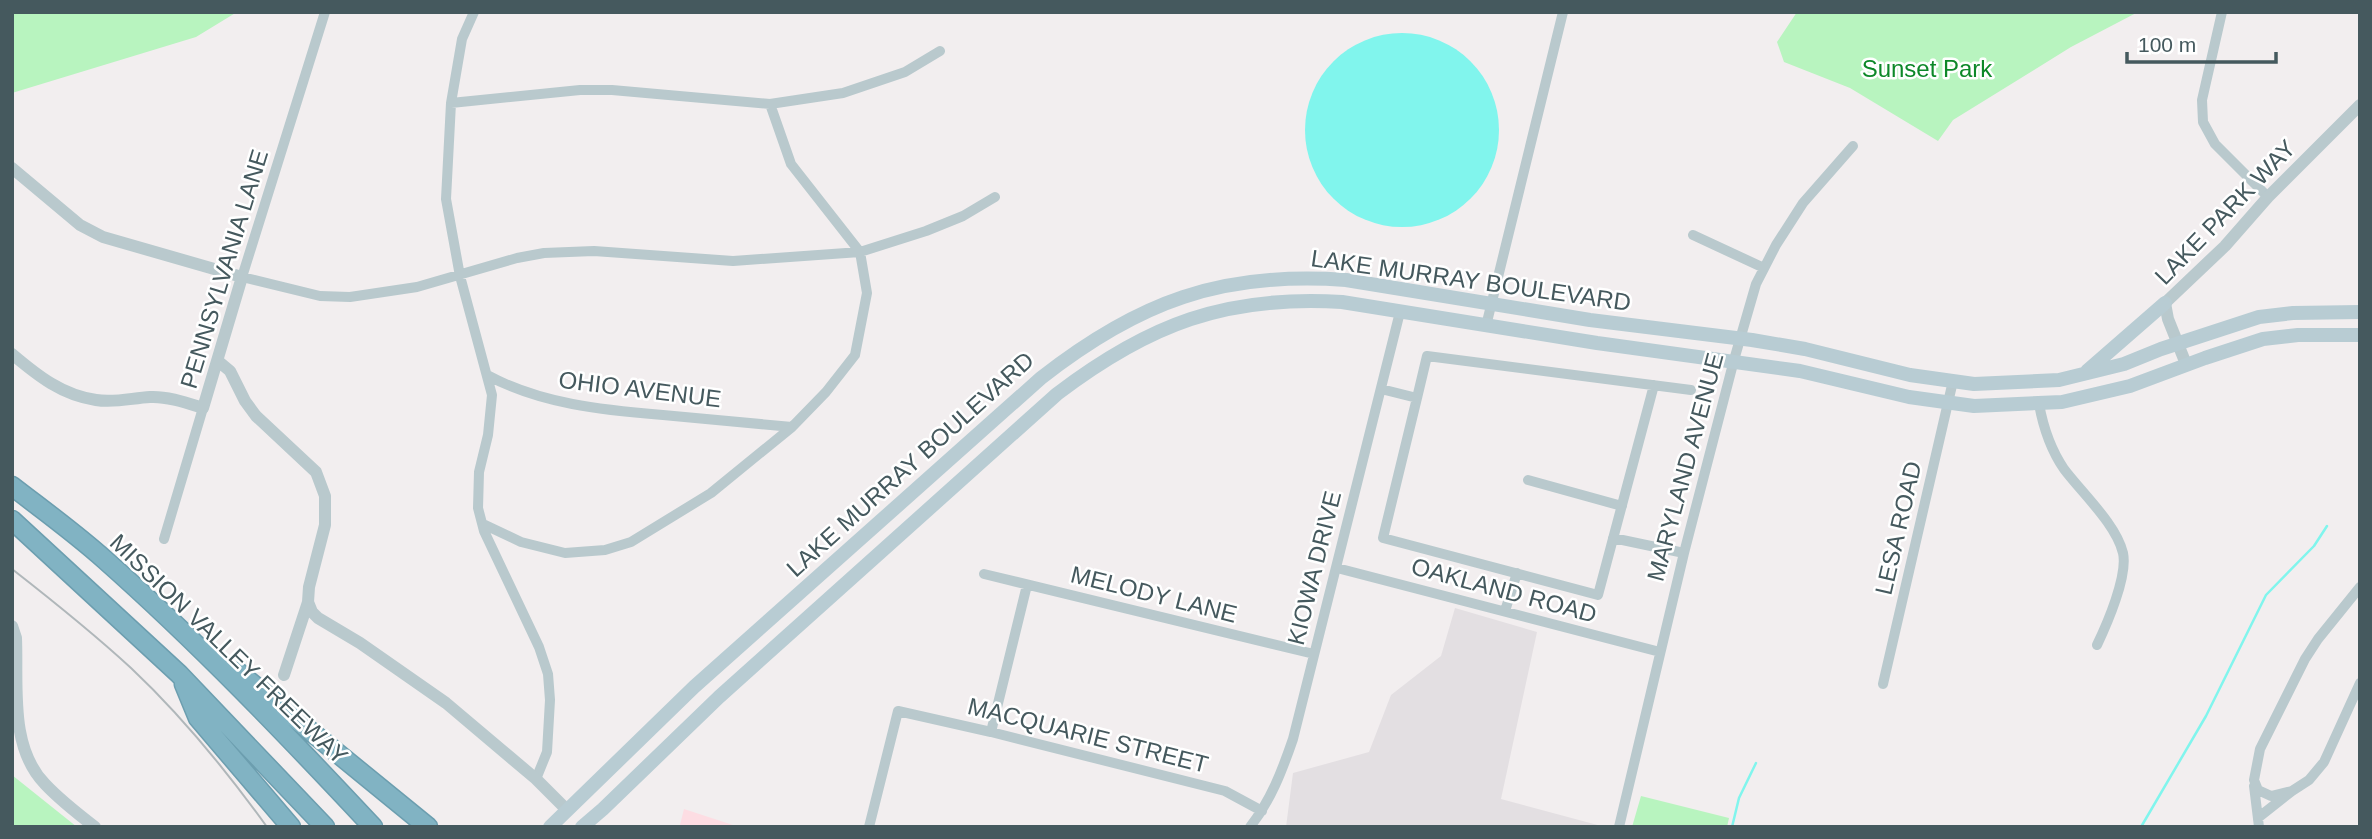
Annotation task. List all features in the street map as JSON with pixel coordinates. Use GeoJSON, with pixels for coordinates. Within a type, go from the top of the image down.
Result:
{"type":"FeatureCollection","features":[{"type":"Feature","properties":{"kind":"highway","name":"MISSION VALLEY FREEWAY"},"geometry":{"type":"LineString","coordinates":[[12,486],[102,557],[152,602],[258,705],[373,827]]}},
{"type":"Feature","properties":{"kind":"highway"},"geometry":{"type":"LineString","coordinates":[[12,520],[179,674],[325,827]]}},
{"type":"Feature","properties":{"kind":"highway"},"geometry":{"type":"LineString","coordinates":[[152,602],[428,827]]}},
{"type":"Feature","properties":{"kind":"highway"},"geometry":{"type":"LineString","coordinates":[[179,674],[198,718],[291,827]]}},
{"type":"Feature","properties":{"kind":"main road","name":"LAKE MURRAY BOULEVARD"},"geometry":{"type":"LineString","coordinates":[[550,827],[699,683],[1041,378],[1081,346],[1158,304],[1198,292],[1247,281],[1311,278],[1346,280],[1593,320],[1741,338],[1805,349],[1910,375],[1974,384],[2059,380],[2124,364],[2259,317],[2293,313],[2360,312]]}},
{"type":"Feature","properties":{"kind":"main road","name":"LAKE MURRAY BOULEVARD"},"geometry":{"type":"LineString","coordinates":[[581,827],[719,697],[1057,394],[1093,367],[1169,326],[1207,313],[1249,303],[1342,302],[1486,326],[1800,371],[1909,397],[1995,406],[2062,402],[2130,386],[2263,339],[2298,335],[2360,335]]}},
{"type":"Feature","properties":{"kind":"main road"},"geometry":{"type":"LineString","coordinates":[[2082,374],[2165,303]]}},
{"type":"Feature","properties":{"kind":"main road"},"geometry":{"type":"LineString","coordinates":[[823,572],[839,589]]}},
{"type":"Feature","properties":{"kind":"main road"},"geometry":{"type":"LineString","coordinates":[[699,683],[719,697]]}},
{"type":"Feature","properties":{"kind":"main road"},"geometry":{"type":"LineString","coordinates":[[567,810],[581,827]]}},
{"type":"Feature","properties":{"kind":"street","name":"PENNSYLVANIA LANE"},"geometry":{"type":"LineString","coordinates":[[164,539],[242,277],[326,12]]}},
{"type":"Feature","properties":{"kind":"street"},"geometry":{"type":"LineString","coordinates":[[474,12],[462,40],[450,103],[446,200],[460,276],[492,395],[488,435],[479,472],[478,508],[539,647],[548,674],[550,700],[547,752],[536,779]]}},
{"type":"Feature","properties":{"kind":"street"},"geometry":{"type":"LineString","coordinates":[[1486,326],[1563,12]]}},
{"type":"Feature","properties":{"kind":"street"},"geometry":{"type":"LineString","coordinates":[[2222,12],[2202,100],[2203,122],[2215,144],[2268,197]]}},
{"type":"Feature","properties":{"kind":"street"},"geometry":{"type":"LineString","coordinates":[[450,103],[506,96],[602,90],[770,104],[843,93],[905,72],[940,51]]}},
{"type":"Feature","properties":{"kind":"street"},"geometry":{"type":"LineString","coordinates":[[483,524],[521,542],[552,551],[578,553],[618,547],[644,536],[711,493],[792,427],[826,393],[855,355],[867,293],[860,252],[791,164],[770,104]]}},
{"type":"Feature","properties":{"kind":"street","name":"LAKE PARK WAY"},"geometry":{"type":"LineString","coordinates":[[2186,364],[2165,303],[2360,105]]}},
{"type":"Feature","properties":{"kind":"street","name":"MARYLAND AVENUE"},"geometry":{"type":"LineString","coordinates":[[1619,827],[1684,553],[1756,284],[1803,203],[1853,146]]}},
{"type":"Feature","properties":{"kind":"street"},"geometry":{"type":"LineString","coordinates":[[12,168],[80,225],[103,237],[242,277],[320,296],[350,297],[417,286],[544,253],[594,251],[733,261],[860,252],[963,216],[995,197]]}},
{"type":"Feature","properties":{"kind":"street"},"geometry":{"type":"LineString","coordinates":[[1693,235],[1764,268]]}},
{"type":"Feature","properties":{"kind":"street","name":"KIOWA DRIVE"},"geometry":{"type":"LineString","coordinates":[[1250,827],[1276,785],[1293,738],[1400,312]]}},
{"type":"Feature","properties":{"kind":"street"},"geometry":{"type":"LineString","coordinates":[[12,354],[43,380],[70,393],[96,400],[120,402],[153,396],[203,408]]}},
{"type":"Feature","properties":{"kind":"street"},"geometry":{"type":"LineString","coordinates":[[1654,385],[1598,595],[1383,538],[1427,356],[1654,385],[1691,390]]}},
{"type":"Feature","properties":{"kind":"street"},"geometry":{"type":"LineString","coordinates":[[218,360],[230,371],[256,416],[305,460],[320,480],[326,505],[325,525],[309,587],[308,602],[284,675]]}},
{"type":"Feature","properties":{"kind":"street","name":"OHIO AVENUE"},"geometry":{"type":"LineString","coordinates":[[487,375],[525,391],[592,408],[792,427]]}},
{"type":"Feature","properties":{"kind":"street","name":"LESA ROAD"},"geometry":{"type":"LineString","coordinates":[[1883,684],[1953,381]]}},
{"type":"Feature","properties":{"kind":"street"},"geometry":{"type":"LineString","coordinates":[[1381,389],[1417,398]]}},
{"type":"Feature","properties":{"kind":"street"},"geometry":{"type":"LineString","coordinates":[[2039,404],[2042,419],[2063,467],[2114,533],[2123,551],[2115,605],[2096,645]]}},
{"type":"Feature","properties":{"kind":"street"},"geometry":{"type":"LineString","coordinates":[[1528,480],[1622,506]]}},
{"type":"Feature","properties":{"kind":"street"},"geometry":{"type":"LineString","coordinates":[[1613,538],[1684,553]]}},
{"type":"Feature","properties":{"kind":"street","name":"OAKLAND ROAD"},"geometry":{"type":"LineString","coordinates":[[1337,568],[1660,652]]}},
{"type":"Feature","properties":{"kind":"street"},"geometry":{"type":"LineString","coordinates":[[1505,611],[1517,573]]}},
{"type":"Feature","properties":{"kind":"street","name":"MELODY LANE"},"geometry":{"type":"LineString","coordinates":[[984,574],[1314,654]]}},
{"type":"Feature","properties":{"kind":"street"},"geometry":{"type":"LineString","coordinates":[[991,732],[1027,585]]}},
{"type":"Feature","properties":{"kind":"street"},"geometry":{"type":"LineString","coordinates":[[2259,822],[2254,783],[2260,749],[2305,659],[2360,587]]}},
{"type":"Feature","properties":{"kind":"street"},"geometry":{"type":"LineString","coordinates":[[308,602],[318,618],[360,643],[446,703],[536,779],[567,810]]}},
{"type":"Feature","properties":{"kind":"street"},"geometry":{"type":"LineString","coordinates":[[12,626],[16,638],[19,735],[28,760],[44,784],[95,827]]}},
{"type":"Feature","properties":{"kind":"street"},"geometry":{"type":"LineString","coordinates":[[2259,822],[2291,791],[2309,780],[2324,762],[2360,683]]}},
{"type":"Feature","properties":{"kind":"street","name":"MACQUARIE STREET"},"geometry":{"type":"LineString","coordinates":[[869,827],[898,711],[1225,791],[1262,811]]}},
{"type":"Feature","properties":{"kind":"street"},"geometry":{"type":"LineString","coordinates":[[2254,783],[2258,790],[2268,795],[2291,791]]}},
{"type":"Feature","properties":{"kind":"shaded area"},"geometry":{"type":"Polygon","coordinates":[[[1455,608],[1537,632],[1501,799],[1605,827],[1286,827],[1293,773],[1369,752],[1391,695],[1441,656],[1455,608]]]}},
{"type":"Feature","properties":{"kind":"shaded area"},"geometry":{"type":"Polygon","coordinates":[[[684,809],[739,827],[674,827],[680,825],[684,809]]]}},
{"type":"Feature","properties":{"kind":"green space"},"geometry":{"type":"Polygon","coordinates":[[[12,12],[237,12],[196,37],[12,93],[12,12]]]}},
{"type":"Feature","properties":{"kind":"green space","name":"Sunset Park"},"geometry":{"type":"Polygon","coordinates":[[[1797,12],[2138,12],[2071,47],[1953,120],[1938,141],[1850,88],[1784,62],[1777,42],[1797,12]]]}},
{"type":"Feature","properties":{"kind":"green space"},"geometry":{"type":"Polygon","coordinates":[[[12,775],[77,827],[12,827],[12,775]]]}},
{"type":"Feature","properties":{"kind":"green space"},"geometry":{"type":"Polygon","coordinates":[[[1641,796],[1729,818],[1727,827],[1632,827],[1641,796]]]}},
{"type":"Feature","properties":{"kind":"water"},"geometry":{"type":"Polygon","coordinates":[[[1402,33],[1421,34],[1439,40],[1471,61],[1492,93],[1498,111],[1498,149],[1492,167],[1471,199],[1439,220],[1421,226],[1402,227],[1383,226],[1365,220],[1333,199],[1312,167],[1306,149],[1305,130],[1306,111],[1312,93],[1333,61],[1365,40],[1383,34],[1402,33]]]}},
{"type":"Feature","properties":{"kind":"waterway"},"geometry":{"type":"LineString","coordinates":[[2141,827],[2206,716],[2266,595],[2314,546],[2327,526]]}},
{"type":"Feature","properties":{"kind":"waterway"},"geometry":{"type":"LineString","coordinates":[[1732,827],[1739,798],[1756,763]]}},
{"type":"Feature","properties":{"kind":"tram line"},"geometry":{"type":"LineString","coordinates":[[12,569],[150,686],[203,744],[267,827]]}}]}
